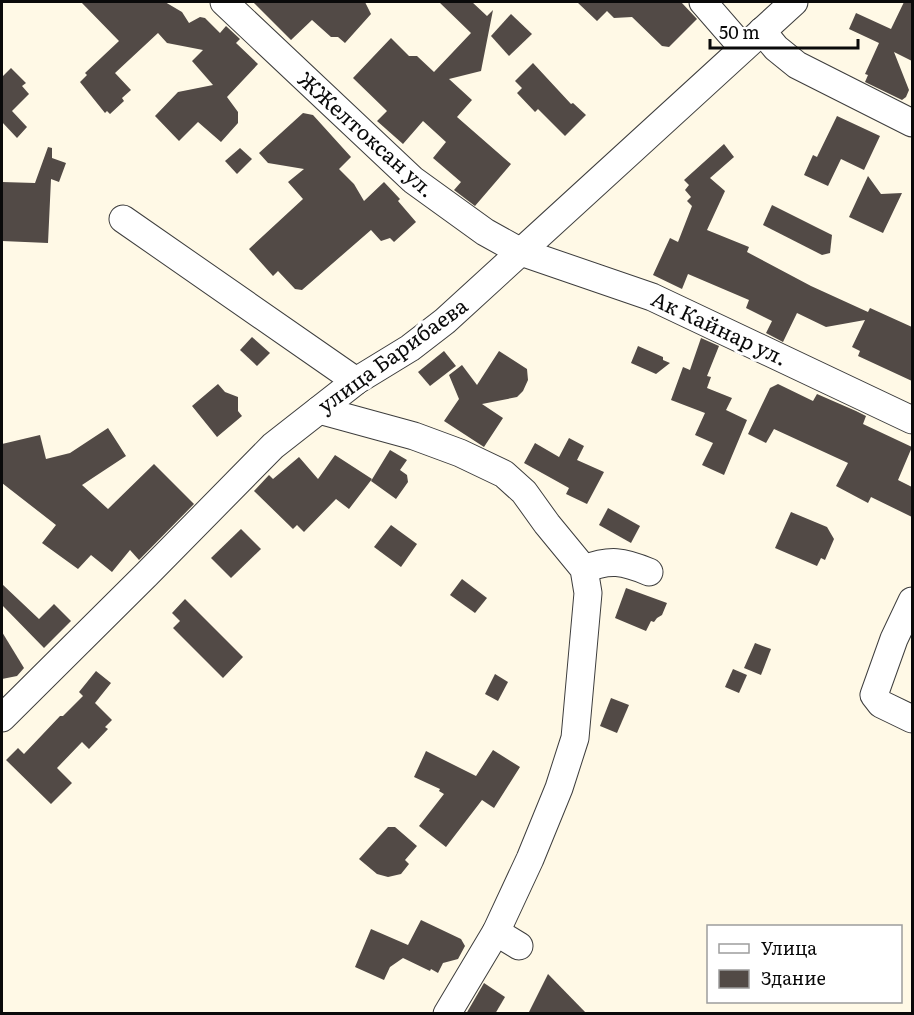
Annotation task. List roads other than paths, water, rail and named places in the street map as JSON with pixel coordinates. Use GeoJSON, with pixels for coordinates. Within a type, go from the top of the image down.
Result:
{"type":"FeatureCollection","features":[{"type":"Feature","properties":{"kind":"street","name":"ЖЖелтоксан ул."},"geometry":{"type":"LineString","coordinates":[[224,2],[412,180],[485,232],[521,252]]}},
{"type":"Feature","properties":{"kind":"street"},"geometry":{"type":"LineString","coordinates":[[703,2],[752,39],[776,48],[797,65],[912,123]]}},
{"type":"Feature","properties":{"kind":"street","name":"улица Барибаева"},"geometry":{"type":"LineString","coordinates":[[2,718],[273,446],[356,381],[410,348],[445,321],[794,2]]}},
{"type":"Feature","properties":{"kind":"street"},"geometry":{"type":"LineString","coordinates":[[123,219],[356,381]]}},
{"type":"Feature","properties":{"kind":"street","name":"Ак Кайнар ул."},"geometry":{"type":"LineString","coordinates":[[521,252],[652,297],[912,420]]}},
{"type":"Feature","properties":{"kind":"street"},"geometry":{"type":"LineString","coordinates":[[319,410],[414,436],[460,453],[504,474],[524,492],[584,569],[588,593],[575,738],[559,788],[530,860],[496,932],[447,1014]]}},
{"type":"Feature","properties":{"kind":"street"},"geometry":{"type":"LineString","coordinates":[[584,569],[602,562],[622,563],[649,572]]}},
{"type":"Feature","properties":{"kind":"street"},"geometry":{"type":"LineString","coordinates":[[912,601],[894,639],[874,695],[881,704],[912,719]]}},
{"type":"Feature","properties":{"kind":"street"},"geometry":{"type":"LineString","coordinates":[[496,932],[519,946]]}}]}
